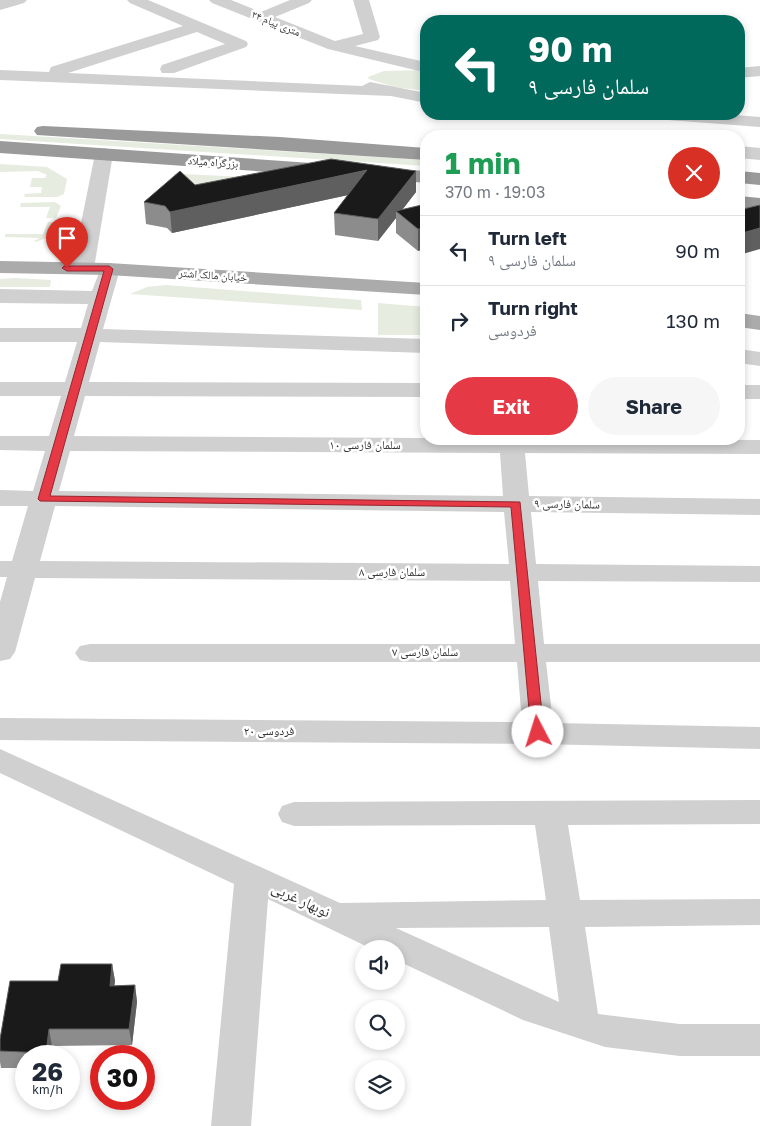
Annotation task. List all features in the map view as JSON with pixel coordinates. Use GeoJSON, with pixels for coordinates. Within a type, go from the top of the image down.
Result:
{"type":"FeatureCollection","features":[{"type":"Feature","properties":{"kind":"highway","name":"بزرگراه میلاد"},"geometry":{"type":"LineString","coordinates":[[30,131],[280,142],[420,154]]}},
{"type":"Feature","properties":{"kind":"highway","name":"بزرگراه میلاد"},"geometry":{"type":"LineString","coordinates":[[0,147],[338,171]]}},
{"type":"Feature","properties":{"kind":"highway"},"geometry":{"type":"LineString","coordinates":[[358,172],[420,177]]}},
{"type":"Feature","properties":{"kind":"highway"},"geometry":{"type":"LineString","coordinates":[[745,178],[760,179]]}},
{"type":"Feature","properties":{"kind":"highway"},"geometry":{"type":"LineString","coordinates":[[745,203],[760,204]]}},
{"type":"Feature","properties":{"kind":"main road","name":"خیابان مالک اشتر"},"geometry":{"type":"LineString","coordinates":[[0,267],[109,269],[420,289]]}},
{"type":"Feature","properties":{"kind":"main road"},"geometry":{"type":"LineString","coordinates":[[745,321],[760,323]]}},
{"type":"Feature","properties":{"kind":"street"},"geometry":{"type":"LineString","coordinates":[[0,5],[19,0]]}},
{"type":"Feature","properties":{"kind":"street"},"geometry":{"type":"LineString","coordinates":[[134,0],[240,44],[168,69]]}},
{"type":"Feature","properties":{"kind":"street","name":"۲۴ متری پیام"},"geometry":{"type":"LineString","coordinates":[[217,0],[334,46]]}},
{"type":"Feature","properties":{"kind":"street"},"geometry":{"type":"LineString","coordinates":[[262,17],[304,0]]}},
{"type":"Feature","properties":{"kind":"street"},"geometry":{"type":"LineString","coordinates":[[334,46],[372,37],[361,0]]}},
{"type":"Feature","properties":{"kind":"street"},"geometry":{"type":"LineString","coordinates":[[40,76],[199,26]]}},
{"type":"Feature","properties":{"kind":"street"},"geometry":{"type":"LineString","coordinates":[[334,46],[420,65]]}},
{"type":"Feature","properties":{"kind":"street"},"geometry":{"type":"LineString","coordinates":[[280,87],[329,81],[354,69],[334,46]]}},
{"type":"Feature","properties":{"kind":"street"},"geometry":{"type":"LineString","coordinates":[[745,64],[760,63]]}},
{"type":"Feature","properties":{"kind":"street"},"geometry":{"type":"LineString","coordinates":[[388,92],[370,87],[364,83],[361,77],[364,74],[385,68],[420,66]]}},
{"type":"Feature","properties":{"kind":"street"},"geometry":{"type":"LineString","coordinates":[[4,67],[40,76],[388,92],[420,97]]}},
{"type":"Feature","properties":{"kind":"street"},"geometry":{"type":"LineString","coordinates":[[745,73],[760,72]]}},
{"type":"Feature","properties":{"kind":"street"},"geometry":{"type":"LineString","coordinates":[[734,120],[760,121]]}},
{"type":"Feature","properties":{"kind":"street"},"geometry":{"type":"LineString","coordinates":[[745,153],[760,154]]}},
{"type":"Feature","properties":{"kind":"street"},"geometry":{"type":"LineString","coordinates":[[84,268],[104,154]]}},
{"type":"Feature","properties":{"kind":"street"},"geometry":{"type":"LineString","coordinates":[[0,652],[12,569],[44,499],[109,269]]}},
{"type":"Feature","properties":{"kind":"street"},"geometry":{"type":"LineString","coordinates":[[0,296],[101,298]]}},
{"type":"Feature","properties":{"kind":"street"},"geometry":{"type":"LineString","coordinates":[[0,335],[91,334],[420,346]]}},
{"type":"Feature","properties":{"kind":"street"},"geometry":{"type":"LineString","coordinates":[[745,357],[760,359]]}},
{"type":"Feature","properties":{"kind":"street"},"geometry":{"type":"LineString","coordinates":[[0,389],[420,390]]}},
{"type":"Feature","properties":{"kind":"street"},"geometry":{"type":"LineString","coordinates":[[745,392],[760,392]]}},
{"type":"Feature","properties":{"kind":"street","name":"سلمان فارسی ۱۰"},"geometry":{"type":"LineString","coordinates":[[0,443],[420,442]]}},
{"type":"Feature","properties":{"kind":"street"},"geometry":{"type":"LineString","coordinates":[[511,445],[538,732]]}},
{"type":"Feature","properties":{"kind":"street","name":"سلمان فارسی ۱۰"},"geometry":{"type":"LineString","coordinates":[[698,445],[760,446]]}},
{"type":"Feature","properties":{"kind":"street","name":"سلمان فارسی ۹"},"geometry":{"type":"LineString","coordinates":[[0,498],[760,506]]}},
{"type":"Feature","properties":{"kind":"street","name":"سلمان فارسی ۸"},"geometry":{"type":"LineString","coordinates":[[12,569],[760,574]]}},
{"type":"Feature","properties":{"kind":"street","name":"سلمان فارسی ۷"},"geometry":{"type":"LineString","coordinates":[[90,653],[530,651],[760,653]]}},
{"type":"Feature","properties":{"kind":"street","name":"فردوسی ۲۰"},"geometry":{"type":"LineString","coordinates":[[0,729],[538,732],[760,738]]}},
{"type":"Feature","properties":{"kind":"street","name":"نوبهار غربی"},"geometry":{"type":"LineString","coordinates":[[0,760],[536,1009],[593,1027],[680,1040],[760,1040]]}},
{"type":"Feature","properties":{"kind":"street"},"geometry":{"type":"LineString","coordinates":[[550,812],[563,914],[593,1027]]}},
{"type":"Feature","properties":{"kind":"street"},"geometry":{"type":"LineString","coordinates":[[294,814],[760,812]]}},
{"type":"Feature","properties":{"kind":"street"},"geometry":{"type":"LineString","coordinates":[[231,1126],[252,877]]}},
{"type":"Feature","properties":{"kind":"street"},"geometry":{"type":"LineString","coordinates":[[334,915],[760,912]]}},
{"type":"Feature","properties":{"kind":"shaded area"},"geometry":{"type":"Polygon","coordinates":[[[420,70],[420,90],[394,87],[369,79],[368,77],[384,71],[420,70]]]}},
{"type":"Feature","properties":{"kind":"shaded area"},"geometry":{"type":"Polygon","coordinates":[[[0,134],[420,160],[420,166],[0,139],[0,134]]]}},
{"type":"Feature","properties":{"kind":"shaded area"},"geometry":{"type":"Polygon","coordinates":[[[0,164],[47,167],[67,179],[64,194],[57,197],[25,197],[24,194],[41,193],[42,187],[30,187],[32,178],[45,178],[47,175],[38,171],[0,172],[0,164]]]}},
{"type":"Feature","properties":{"kind":"shaded area"},"geometry":{"type":"Polygon","coordinates":[[[182,174],[305,180],[198,188],[182,174]]]}},
{"type":"Feature","properties":{"kind":"shaded area"},"geometry":{"type":"Polygon","coordinates":[[[55,202],[61,206],[56,218],[46,218],[50,207],[20,207],[21,203],[55,202]]]}},
{"type":"Feature","properties":{"kind":"shaded area"},"geometry":{"type":"Polygon","coordinates":[[[48,222],[55,222],[51,236],[36,242],[34,241],[40,238],[5,237],[5,234],[43,234],[48,222]]]}},
{"type":"Feature","properties":{"kind":"shaded area"},"geometry":{"type":"Polygon","coordinates":[[[0,279],[51,280],[50,287],[0,287],[0,279]]]}},
{"type":"Feature","properties":{"kind":"shaded area"},"geometry":{"type":"Polygon","coordinates":[[[166,285],[361,300],[362,310],[130,294],[147,287],[166,285]]]}},
{"type":"Feature","properties":{"kind":"shaded area"},"geometry":{"type":"Polygon","coordinates":[[[378,303],[420,306],[420,335],[378,335],[378,303]]]}},
{"type":"Feature","properties":{"kind":"building"},"geometry":{"type":"Polygon","coordinates":[[[331,159],[416,171],[378,219],[334,213],[367,170],[170,212],[165,206],[144,202],[180,171],[195,185],[331,159]]]}},
{"type":"Feature","properties":{"kind":"building"},"geometry":{"type":"Polygon","coordinates":[[[420,205],[420,229],[418,229],[396,211],[420,205]]]}},
{"type":"Feature","properties":{"kind":"building"},"geometry":{"type":"Polygon","coordinates":[[[760,205],[760,228],[745,232],[745,209],[760,205]]]}},
{"type":"Feature","properties":{"kind":"building"},"geometry":{"type":"Polygon","coordinates":[[[61,964],[112,964],[110,986],[135,985],[129,1029],[49,1029],[47,1045],[15,1045],[15,1052],[0,1051],[0,1039],[10,981],[58,981],[61,964]]]}},
{"type":"Feature","properties":{"kind":"route"},"geometry":{"type":"LineString","coordinates":[[67,268],[109,269],[44,499],[516,504],[538,732]]}}]}
